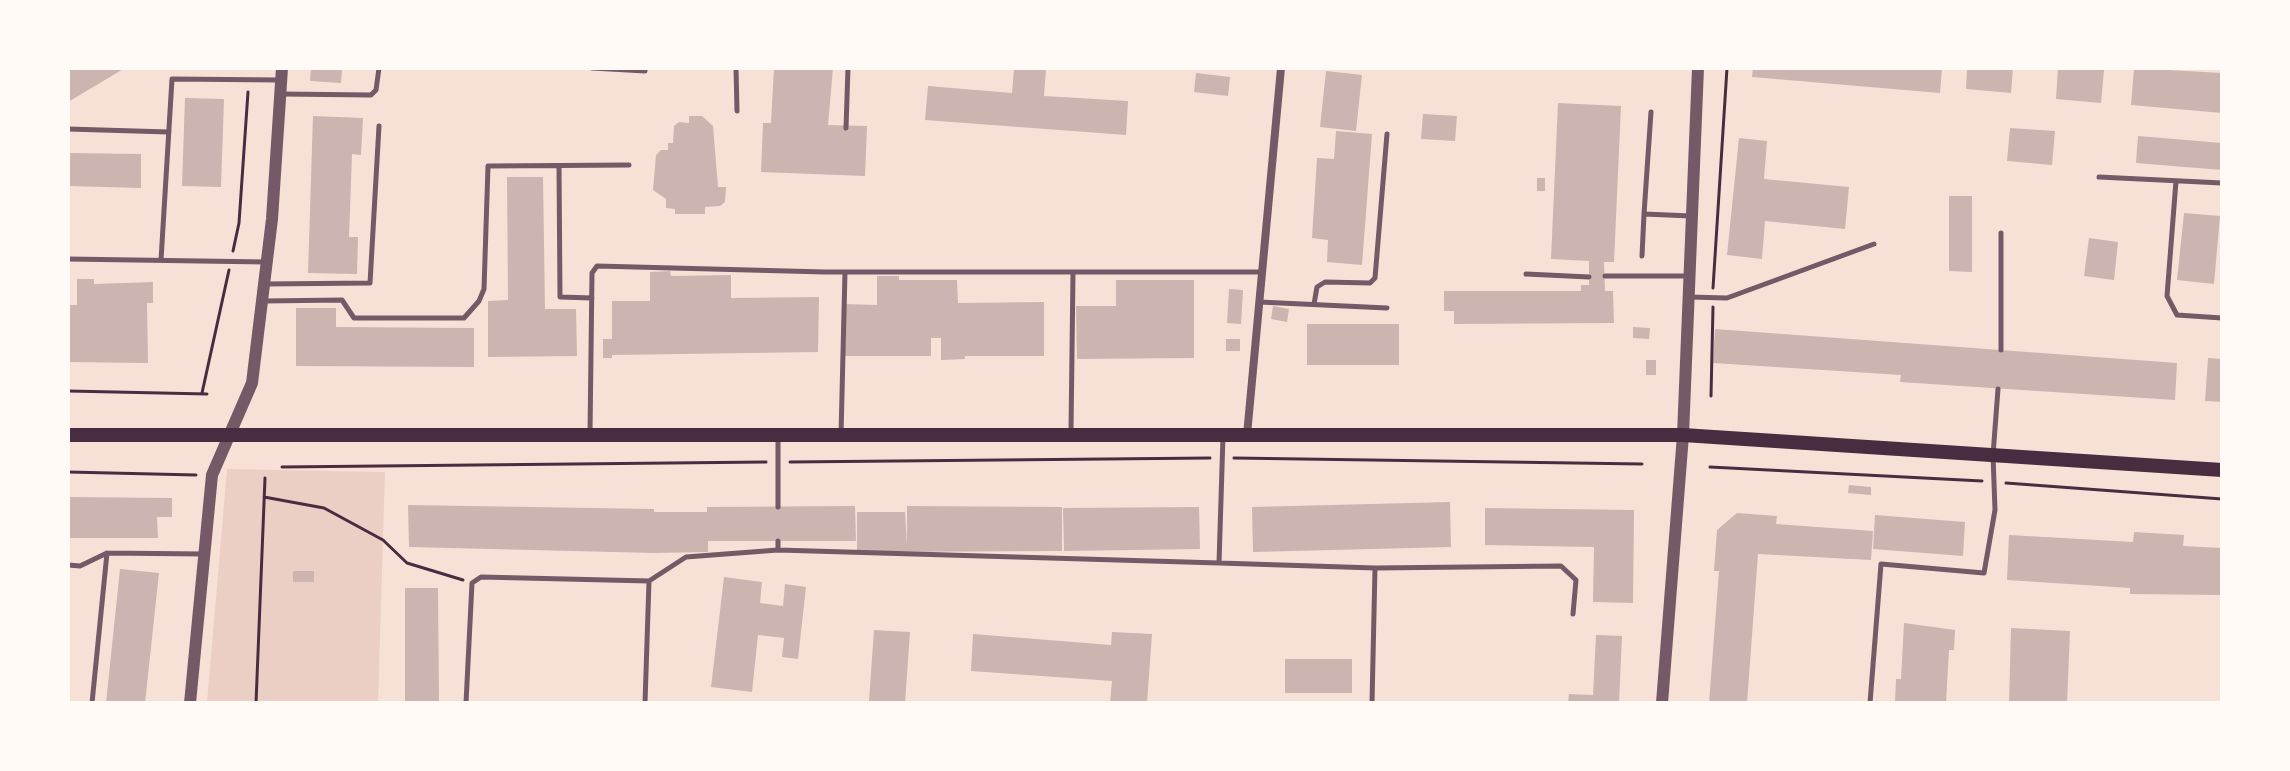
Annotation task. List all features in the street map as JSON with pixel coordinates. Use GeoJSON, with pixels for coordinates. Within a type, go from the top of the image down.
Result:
{"type":"FeatureCollection","features":[{"type":"Feature","properties":{"kind":"main road"},"geometry":{"type":"LineString","coordinates":[[68,435],[1683,435],[2222,470]]}},
{"type":"Feature","properties":{"kind":"street"},"geometry":{"type":"LineString","coordinates":[[1247,435],[1281,68]]}},
{"type":"Feature","properties":{"kind":"street"},"geometry":{"type":"LineString","coordinates":[[1662,703],[1683,435],[1698,68]]}},
{"type":"Feature","properties":{"kind":"street"},"geometry":{"type":"LineString","coordinates":[[190,703],[212,475],[252,383],[267,262],[281,74]]}},
{"type":"Feature","properties":{"kind":"lane"},"geometry":{"type":"LineString","coordinates":[[280,94],[371,95],[376,90],[379,68]]}},
{"type":"Feature","properties":{"kind":"lane"},"geometry":{"type":"LineString","coordinates":[[592,68],[645,71]]}},
{"type":"Feature","properties":{"kind":"lane"},"geometry":{"type":"LineString","coordinates":[[736,68],[737,111]]}},
{"type":"Feature","properties":{"kind":"lane"},"geometry":{"type":"LineString","coordinates":[[846,128],[848,68]]}},
{"type":"Feature","properties":{"kind":"lane"},"geometry":{"type":"LineString","coordinates":[[161,260],[174,78],[249,79],[281,74]]}},
{"type":"Feature","properties":{"kind":"lane"},"geometry":{"type":"LineString","coordinates":[[1642,256],[1651,112]]}},
{"type":"Feature","properties":{"kind":"lane"},"geometry":{"type":"LineString","coordinates":[[264,284],[370,283],[379,126]]}},
{"type":"Feature","properties":{"kind":"lane"},"geometry":{"type":"LineString","coordinates":[[68,129],[169,132]]}},
{"type":"Feature","properties":{"kind":"lane"},"geometry":{"type":"LineString","coordinates":[[1314,304],[1317,287],[1325,282],[1370,283],[1375,278],[1387,134]]}},
{"type":"Feature","properties":{"kind":"lane"},"geometry":{"type":"LineString","coordinates":[[262,301],[342,300],[354,318],[464,318],[472,311],[484,289],[486,167],[629,165]]}},
{"type":"Feature","properties":{"kind":"lane"},"geometry":{"type":"LineString","coordinates":[[559,166],[560,297],[592,298]]}},
{"type":"Feature","properties":{"kind":"lane"},"geometry":{"type":"LineString","coordinates":[[2099,177],[2222,183]]}},
{"type":"Feature","properties":{"kind":"lane"},"geometry":{"type":"LineString","coordinates":[[2176,181],[2167,296],[2177,315],[2222,318]]}},
{"type":"Feature","properties":{"kind":"lane"},"geometry":{"type":"LineString","coordinates":[[1644,214],[1692,216]]}},
{"type":"Feature","properties":{"kind":"lane"},"geometry":{"type":"LineString","coordinates":[[2001,233],[2001,350]]}},
{"type":"Feature","properties":{"kind":"lane"},"geometry":{"type":"LineString","coordinates":[[1689,297],[1727,298],[1874,244]]}},
{"type":"Feature","properties":{"kind":"lane"},"geometry":{"type":"LineString","coordinates":[[68,259],[267,262]]}},
{"type":"Feature","properties":{"kind":"lane"},"geometry":{"type":"LineString","coordinates":[[590,435],[592,273],[597,266],[845,272],[1262,272]]}},
{"type":"Feature","properties":{"kind":"lane"},"geometry":{"type":"LineString","coordinates":[[841,435],[845,272]]}},
{"type":"Feature","properties":{"kind":"lane"},"geometry":{"type":"LineString","coordinates":[[1071,434],[1073,272]]}},
{"type":"Feature","properties":{"kind":"lane"},"geometry":{"type":"LineString","coordinates":[[1526,274],[1589,277]]}},
{"type":"Feature","properties":{"kind":"lane"},"geometry":{"type":"LineString","coordinates":[[1605,276],[1689,276]]}},
{"type":"Feature","properties":{"kind":"lane"},"geometry":{"type":"LineString","coordinates":[[1259,302],[1387,308]]}},
{"type":"Feature","properties":{"kind":"lane"},"geometry":{"type":"LineString","coordinates":[[1870,703],[1881,564],[1984,573],[1995,510],[1993,455],[1998,389]]}},
{"type":"Feature","properties":{"kind":"lane"},"geometry":{"type":"LineString","coordinates":[[1219,563],[1223,435]]}},
{"type":"Feature","properties":{"kind":"lane"},"geometry":{"type":"LineString","coordinates":[[778,436],[778,507]]}},
{"type":"Feature","properties":{"kind":"lane"},"geometry":{"type":"LineString","coordinates":[[778,541],[778,550]]}},
{"type":"Feature","properties":{"kind":"lane"},"geometry":{"type":"LineString","coordinates":[[466,703],[472,583],[481,577],[649,581],[686,557],[778,550],[1375,568],[1561,566],[1576,580],[1573,614]]}},
{"type":"Feature","properties":{"kind":"lane"},"geometry":{"type":"LineString","coordinates":[[68,565],[80,566],[107,553],[203,554]]}},
{"type":"Feature","properties":{"kind":"lane"},"geometry":{"type":"LineString","coordinates":[[92,703],[107,553]]}},
{"type":"Feature","properties":{"kind":"lane"},"geometry":{"type":"LineString","coordinates":[[1372,703],[1375,568]]}},
{"type":"Feature","properties":{"kind":"lane"},"geometry":{"type":"LineString","coordinates":[[645,703],[649,581]]}},
{"type":"Feature","properties":{"kind":"path"},"geometry":{"type":"LineString","coordinates":[[1711,396],[1713,298],[1727,68]]}},
{"type":"Feature","properties":{"kind":"path"},"geometry":{"type":"LineString","coordinates":[[68,391],[204,394],[239,223],[249,79]]}},
{"type":"Feature","properties":{"kind":"path"},"geometry":{"type":"LineString","coordinates":[[282,467],[1222,458],[1642,464]]}},
{"type":"Feature","properties":{"kind":"path"},"geometry":{"type":"LineString","coordinates":[[1710,467],[1994,482],[2222,499]]}},
{"type":"Feature","properties":{"kind":"path"},"geometry":{"type":"LineString","coordinates":[[68,472],[197,475]]}},
{"type":"Feature","properties":{"kind":"path"},"geometry":{"type":"LineString","coordinates":[[256,703],[265,478]]}},
{"type":"Feature","properties":{"kind":"path"},"geometry":{"type":"LineString","coordinates":[[264,497],[324,508],[383,540],[407,563],[472,583]]}},
{"type":"Feature","properties":{"kind":"shaded area"},"geometry":{"type":"Polygon","coordinates":[[[227,469],[385,472],[378,703],[207,703],[227,469]]]}},
{"type":"Feature","properties":{"kind":"building"},"geometry":{"type":"Polygon","coordinates":[[[68,68],[125,68],[68,102],[68,68]]]}},
{"type":"Feature","properties":{"kind":"building"},"geometry":{"type":"Polygon","coordinates":[[[311,68],[342,68],[341,83],[310,81],[311,68]]]}},
{"type":"Feature","properties":{"kind":"building"},"geometry":{"type":"Polygon","coordinates":[[[774,68],[833,68],[828,125],[867,126],[865,176],[761,172],[763,123],[771,123],[774,68]]]}},
{"type":"Feature","properties":{"kind":"building"},"geometry":{"type":"Polygon","coordinates":[[[1014,68],[1046,68],[1044,96],[1128,101],[1126,135],[925,120],[928,86],[1012,93],[1014,68]]]}},
{"type":"Feature","properties":{"kind":"building"},"geometry":{"type":"Polygon","coordinates":[[[1753,68],[1942,68],[1940,93],[1752,77],[1753,68]]]}},
{"type":"Feature","properties":{"kind":"building"},"geometry":{"type":"Polygon","coordinates":[[[1967,68],[2013,68],[2011,93],[1966,89],[1967,68]]]}},
{"type":"Feature","properties":{"kind":"building"},"geometry":{"type":"Polygon","coordinates":[[[2058,68],[2104,70],[2101,103],[2056,99],[2058,68]]]}},
{"type":"Feature","properties":{"kind":"building"},"geometry":{"type":"Polygon","coordinates":[[[2134,68],[2222,73],[2222,113],[2131,105],[2134,68]]]}},
{"type":"Feature","properties":{"kind":"building"},"geometry":{"type":"Polygon","coordinates":[[[1326,71],[1362,75],[1356,131],[1320,127],[1326,71]]]}},
{"type":"Feature","properties":{"kind":"building"},"geometry":{"type":"Polygon","coordinates":[[[1196,73],[1230,77],[1228,96],[1194,92],[1196,73]]]}},
{"type":"Feature","properties":{"kind":"building"},"geometry":{"type":"Polygon","coordinates":[[[185,98],[224,99],[221,187],[182,186],[185,98]]]}},
{"type":"Feature","properties":{"kind":"building"},"geometry":{"type":"Polygon","coordinates":[[[1558,103],[1621,106],[1614,262],[1604,262],[1605,291],[1613,291],[1614,323],[1454,324],[1454,311],[1444,311],[1444,291],[1581,291],[1581,285],[1589,285],[1589,261],[1551,259],[1558,103]]]}},
{"type":"Feature","properties":{"kind":"building"},"geometry":{"type":"Polygon","coordinates":[[[1423,114],[1457,116],[1455,141],[1421,139],[1423,114]]]}},
{"type":"Feature","properties":{"kind":"building"},"geometry":{"type":"Polygon","coordinates":[[[313,116],[363,118],[361,155],[352,154],[349,237],[358,237],[357,274],[308,273],[313,116]]]}},
{"type":"Feature","properties":{"kind":"building"},"geometry":{"type":"Polygon","coordinates":[[[689,116],[702,116],[713,126],[718,187],[726,187],[725,202],[720,206],[705,207],[705,214],[675,214],[675,209],[666,208],[666,199],[653,190],[656,155],[661,150],[668,150],[668,143],[673,143],[674,126],[679,122],[689,123],[689,116]]]}},
{"type":"Feature","properties":{"kind":"building"},"geometry":{"type":"Polygon","coordinates":[[[2010,128],[2055,131],[2052,165],[2007,161],[2010,128]]]}},
{"type":"Feature","properties":{"kind":"building"},"geometry":{"type":"Polygon","coordinates":[[[1336,131],[1372,134],[1362,265],[1327,262],[1328,240],[1312,238],[1317,158],[1334,159],[1336,131]]]}},
{"type":"Feature","properties":{"kind":"building"},"geometry":{"type":"Polygon","coordinates":[[[2138,136],[2222,143],[2222,170],[2136,163],[2138,136]]]}},
{"type":"Feature","properties":{"kind":"building"},"geometry":{"type":"Polygon","coordinates":[[[1739,138],[1767,141],[1764,179],[1849,187],[1845,229],[1765,221],[1762,259],[1727,255],[1739,138]]]}},
{"type":"Feature","properties":{"kind":"building"},"geometry":{"type":"Polygon","coordinates":[[[68,153],[141,154],[141,188],[68,186],[68,153]]]}},
{"type":"Feature","properties":{"kind":"building"},"geometry":{"type":"Polygon","coordinates":[[[507,177],[543,177],[545,309],[576,309],[577,356],[488,357],[488,301],[508,300],[507,177]]]}},
{"type":"Feature","properties":{"kind":"building"},"geometry":{"type":"Polygon","coordinates":[[[1537,178],[1545,178],[1545,191],[1537,191],[1537,178]]]}},
{"type":"Feature","properties":{"kind":"building"},"geometry":{"type":"Polygon","coordinates":[[[1949,196],[1972,196],[1972,272],[1949,271],[1949,196]]]}},
{"type":"Feature","properties":{"kind":"building"},"geometry":{"type":"Polygon","coordinates":[[[2184,213],[2220,216],[2214,284],[2177,280],[2184,213]]]}},
{"type":"Feature","properties":{"kind":"building"},"geometry":{"type":"Polygon","coordinates":[[[2089,238],[2118,242],[2114,280],[2084,276],[2089,238]]]}},
{"type":"Feature","properties":{"kind":"building"},"geometry":{"type":"Polygon","coordinates":[[[670,271],[671,276],[731,275],[731,298],[819,297],[818,352],[612,355],[612,358],[603,358],[603,339],[612,339],[612,301],[650,301],[650,272],[670,271]]]}},
{"type":"Feature","properties":{"kind":"building"},"geometry":{"type":"Polygon","coordinates":[[[877,276],[899,276],[899,280],[957,280],[958,303],[1044,302],[1044,356],[965,356],[965,359],[941,360],[941,338],[931,338],[931,356],[841,356],[842,304],[877,305],[877,276]]]}},
{"type":"Feature","properties":{"kind":"building"},"geometry":{"type":"Polygon","coordinates":[[[77,279],[94,279],[94,284],[153,282],[153,303],[147,303],[148,363],[68,362],[68,305],[77,305],[77,279]]]}},
{"type":"Feature","properties":{"kind":"building"},"geometry":{"type":"Polygon","coordinates":[[[1116,280],[1194,280],[1194,358],[1077,359],[1076,306],[1116,306],[1116,280]]]}},
{"type":"Feature","properties":{"kind":"building"},"geometry":{"type":"Polygon","coordinates":[[[1229,289],[1243,290],[1241,324],[1227,323],[1229,289]]]}},
{"type":"Feature","properties":{"kind":"building"},"geometry":{"type":"Polygon","coordinates":[[[1273,306],[1289,309],[1287,322],[1271,319],[1273,306]]]}},
{"type":"Feature","properties":{"kind":"building"},"geometry":{"type":"Polygon","coordinates":[[[296,308],[336,308],[336,327],[474,328],[474,367],[296,366],[296,308]]]}},
{"type":"Feature","properties":{"kind":"building"},"geometry":{"type":"Polygon","coordinates":[[[1307,324],[1399,324],[1399,365],[1307,365],[1307,324]]]}},
{"type":"Feature","properties":{"kind":"building"},"geometry":{"type":"Polygon","coordinates":[[[1633,327],[1650,328],[1649,339],[1633,338],[1633,327]]]}},
{"type":"Feature","properties":{"kind":"building"},"geometry":{"type":"Polygon","coordinates":[[[1715,329],[2177,363],[2175,400],[1900,382],[1901,375],[1713,363],[1715,329]]]}},
{"type":"Feature","properties":{"kind":"building"},"geometry":{"type":"Polygon","coordinates":[[[1226,339],[1240,339],[1240,351],[1226,351],[1226,339]]]}},
{"type":"Feature","properties":{"kind":"building"},"geometry":{"type":"Polygon","coordinates":[[[2208,358],[2222,359],[2222,402],[2205,401],[2208,358]]]}},
{"type":"Feature","properties":{"kind":"building"},"geometry":{"type":"Polygon","coordinates":[[[1646,360],[1656,360],[1656,375],[1646,375],[1646,360]]]}},
{"type":"Feature","properties":{"kind":"building"},"geometry":{"type":"Polygon","coordinates":[[[1849,485],[1871,487],[1871,495],[1848,493],[1849,485]]]}},
{"type":"Feature","properties":{"kind":"building"},"geometry":{"type":"Polygon","coordinates":[[[68,497],[172,498],[172,517],[157,517],[158,538],[68,538],[68,497]]]}},
{"type":"Feature","properties":{"kind":"building"},"geometry":{"type":"Polygon","coordinates":[[[1450,502],[1451,547],[1253,552],[1252,507],[1450,502]]]}},
{"type":"Feature","properties":{"kind":"building"},"geometry":{"type":"Polygon","coordinates":[[[408,505],[654,509],[654,512],[707,512],[707,507],[855,506],[856,541],[708,541],[708,552],[654,553],[409,547],[408,505]]]}},
{"type":"Feature","properties":{"kind":"building"},"geometry":{"type":"Polygon","coordinates":[[[907,506],[1062,507],[1062,551],[857,552],[857,512],[905,512],[907,545],[907,506]]]}},
{"type":"Feature","properties":{"kind":"building"},"geometry":{"type":"Polygon","coordinates":[[[1199,507],[1200,549],[1064,551],[1063,508],[1199,507]]]}},
{"type":"Feature","properties":{"kind":"building"},"geometry":{"type":"Polygon","coordinates":[[[1485,508],[1634,510],[1633,603],[1593,602],[1594,547],[1485,545],[1485,508]]]}},
{"type":"Feature","properties":{"kind":"building"},"geometry":{"type":"Polygon","coordinates":[[[1737,513],[1777,516],[1776,524],[1873,531],[1871,560],[1758,554],[1747,703],[1709,703],[1719,571],[1714,571],[1717,530],[1737,513]]]}},
{"type":"Feature","properties":{"kind":"building"},"geometry":{"type":"Polygon","coordinates":[[[1875,515],[1965,522],[1963,556],[1873,549],[1875,515]]]}},
{"type":"Feature","properties":{"kind":"building"},"geometry":{"type":"Polygon","coordinates":[[[2134,532],[2184,535],[2183,546],[2222,548],[2222,595],[2130,594],[2130,588],[2007,580],[2009,535],[2133,542],[2134,532]]]}},
{"type":"Feature","properties":{"kind":"building"},"geometry":{"type":"Polygon","coordinates":[[[120,569],[159,573],[145,703],[106,703],[120,569]]]}},
{"type":"Feature","properties":{"kind":"building"},"geometry":{"type":"Polygon","coordinates":[[[293,571],[314,571],[314,582],[293,582],[293,571]]]}},
{"type":"Feature","properties":{"kind":"building"},"geometry":{"type":"Polygon","coordinates":[[[724,577],[762,582],[760,603],[783,606],[785,584],[806,587],[798,659],[782,657],[784,638],[758,635],[752,692],[711,687],[724,577]]]}},
{"type":"Feature","properties":{"kind":"building"},"geometry":{"type":"Polygon","coordinates":[[[405,588],[438,588],[439,703],[405,703],[405,588]]]}},
{"type":"Feature","properties":{"kind":"building"},"geometry":{"type":"Polygon","coordinates":[[[1904,623],[1955,630],[1954,650],[1949,650],[1946,703],[1895,702],[1896,679],[1901,679],[1904,623]]]}},
{"type":"Feature","properties":{"kind":"building"},"geometry":{"type":"Polygon","coordinates":[[[2011,628],[2070,631],[2067,703],[2009,703],[2011,628]]]}},
{"type":"Feature","properties":{"kind":"building"},"geometry":{"type":"Polygon","coordinates":[[[874,630],[910,632],[905,703],[869,701],[874,630]]]}},
{"type":"Feature","properties":{"kind":"building"},"geometry":{"type":"Polygon","coordinates":[[[1112,632],[1152,634],[1147,703],[1110,703],[1112,681],[971,671],[973,634],[1111,645],[1112,632]]]}},
{"type":"Feature","properties":{"kind":"building"},"geometry":{"type":"Polygon","coordinates":[[[1596,635],[1622,636],[1619,703],[1568,703],[1569,694],[1593,695],[1596,635]]]}},
{"type":"Feature","properties":{"kind":"building"},"geometry":{"type":"Polygon","coordinates":[[[1285,659],[1352,659],[1352,693],[1285,693],[1285,659]]]}}]}
